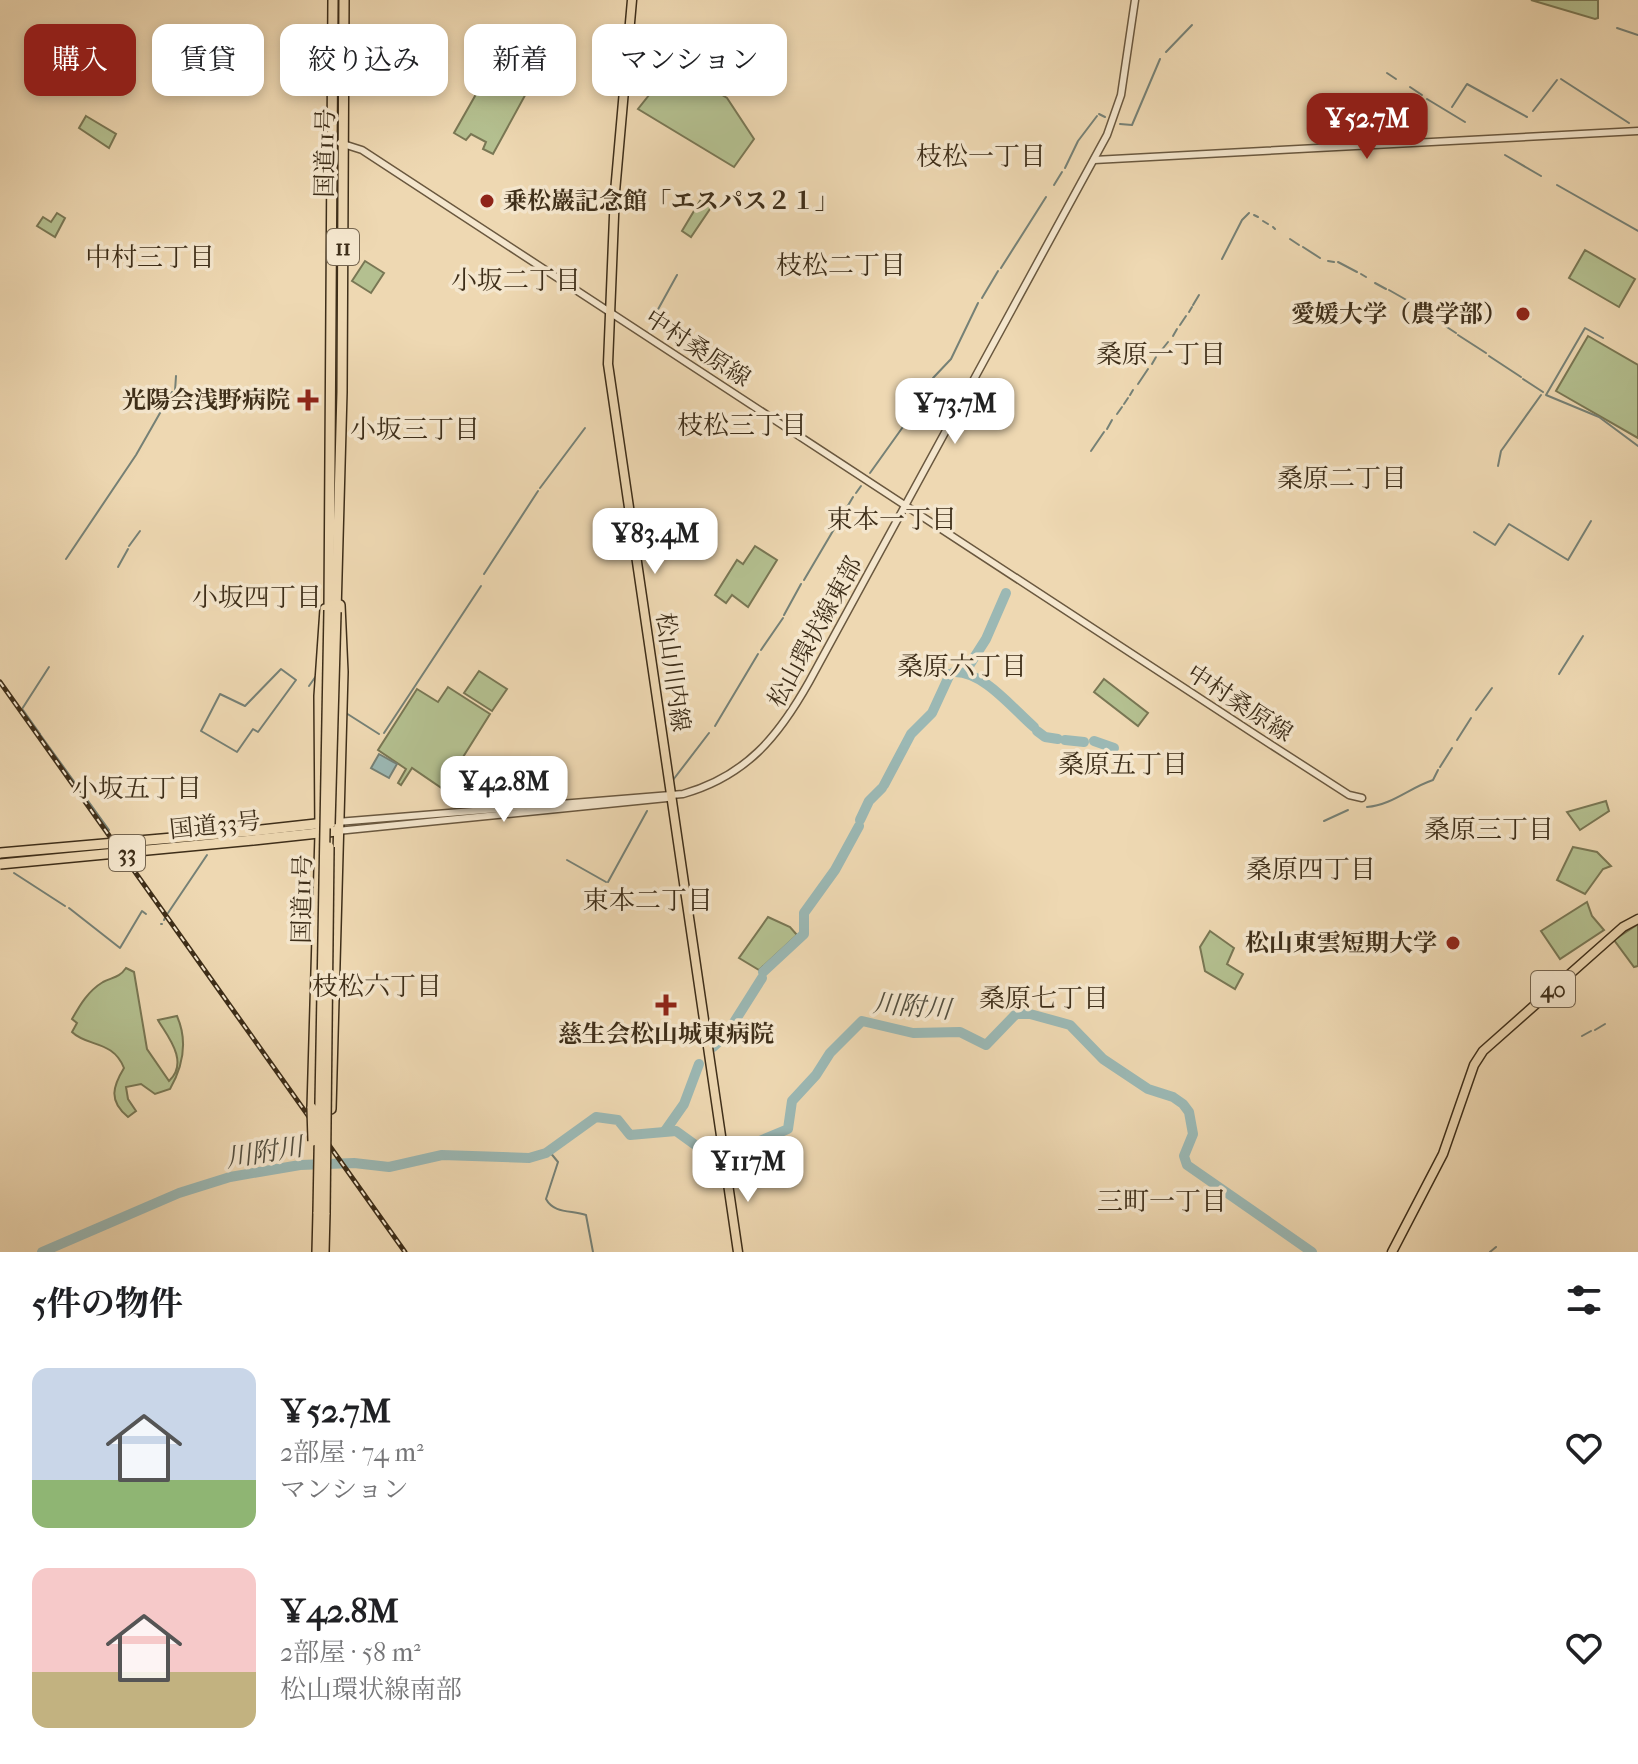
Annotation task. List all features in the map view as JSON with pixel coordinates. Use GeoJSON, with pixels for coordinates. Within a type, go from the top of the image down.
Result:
{"type":"FeatureCollection","features":[{"type":"Feature","properties":{"kind":"highway","name":"国道11号"},"geometry":{"type":"LineString","coordinates":[[333,0],[339,143]]}},
{"type":"Feature","properties":{"kind":"highway","name":"国道11号"},"geometry":{"type":"LineString","coordinates":[[317,1252],[321,1212],[344,0]]}},
{"type":"Feature","properties":{"kind":"highway","name":"国道11号"},"geometry":{"type":"LineString","coordinates":[[333,594],[343,672],[337,827]]}},
{"type":"Feature","properties":{"kind":"highway","name":"国道11号"},"geometry":{"type":"LineString","coordinates":[[320,829],[319,696],[333,594]]}},
{"type":"Feature","properties":{"kind":"highway","name":"国道33号"},"geometry":{"type":"LineString","coordinates":[[0,864],[337,827]]}},
{"type":"Feature","properties":{"kind":"highway","name":"11"},"geometry":{"type":"LineString","coordinates":[[321,1212],[328,1196],[337,827]]}},
{"type":"Feature","properties":{"kind":"highway","name":"11"},"geometry":{"type":"LineString","coordinates":[[320,829],[312,1108],[314,1195],[321,1212]]}},
{"type":"Feature","properties":{"kind":"highway","name":"国道33号"},"geometry":{"type":"LineString","coordinates":[[0,853],[253,836]]}},
{"type":"Feature","properties":{"kind":"highway","name":"国道11号"},"geometry":{"type":"LineString","coordinates":[[321,1212],[324,1252]]}},
{"type":"Feature","properties":{"kind":"main road","name":"松山川内線"},"geometry":{"type":"LineString","coordinates":[[632,0],[608,311],[608,364],[738,1252]]}},
{"type":"Feature","properties":{"kind":"main road","name":"40"},"geometry":{"type":"LineString","coordinates":[[1392,1252],[1433,1176],[1474,1065],[1483,1051],[1623,927],[1638,919]]}},
{"type":"Feature","properties":{"kind":"street","name":"松山環状線東部"},"geometry":{"type":"LineString","coordinates":[[337,827],[670,796],[725,778],[752,760],[775,736],[809,682],[1094,160],[1121,95],[1135,0]]}},
{"type":"Feature","properties":{"kind":"street"},"geometry":{"type":"LineString","coordinates":[[1094,160],[1638,131]]}},
{"type":"Feature","properties":{"kind":"street","name":"中村桑原線"},"geometry":{"type":"LineString","coordinates":[[339,143],[374,158],[1337,787],[1362,798]]}},
{"type":"Feature","properties":{"kind":"green space"},"geometry":{"type":"Polygon","coordinates":[[[1531,0],[1598,0],[1598,18],[1595,19],[1531,0]]]}},
{"type":"Feature","properties":{"kind":"green space"},"geometry":{"type":"Polygon","coordinates":[[[475,96],[525,96],[493,154],[483,149],[486,142],[471,134],[466,140],[454,133],[475,96]]]}},
{"type":"Feature","properties":{"kind":"green space"},"geometry":{"type":"Polygon","coordinates":[[[648,96],[724,96],[754,139],[734,167],[638,109],[648,96]]]}},
{"type":"Feature","properties":{"kind":"green space"},"geometry":{"type":"Polygon","coordinates":[[[86,116],[116,134],[109,148],[79,128],[86,116]]]}},
{"type":"Feature","properties":{"kind":"green space"},"geometry":{"type":"Polygon","coordinates":[[[703,196],[714,203],[691,237],[682,231],[703,196]]]}},
{"type":"Feature","properties":{"kind":"green space"},"geometry":{"type":"Polygon","coordinates":[[[57,213],[65,218],[55,237],[37,226],[43,217],[51,222],[57,213]]]}},
{"type":"Feature","properties":{"kind":"green space"},"geometry":{"type":"Polygon","coordinates":[[[1585,250],[1635,279],[1619,307],[1569,278],[1585,250]]]}},
{"type":"Feature","properties":{"kind":"green space"},"geometry":{"type":"Polygon","coordinates":[[[365,261],[384,273],[371,293],[352,281],[365,261]]]}},
{"type":"Feature","properties":{"kind":"green space"},"geometry":{"type":"Polygon","coordinates":[[[1588,336],[1638,365],[1638,438],[1556,391],[1588,336]]]}},
{"type":"Feature","properties":{"kind":"green space"},"geometry":{"type":"Polygon","coordinates":[[[755,546],[777,560],[748,607],[732,595],[726,603],[715,595],[737,560],[743,564],[755,546]]]}},
{"type":"Feature","properties":{"kind":"green space"},"geometry":{"type":"Polygon","coordinates":[[[479,671],[507,689],[492,711],[464,693],[479,671]]]}},
{"type":"Feature","properties":{"kind":"green space"},"geometry":{"type":"Polygon","coordinates":[[[1104,679],[1148,713],[1138,726],[1094,692],[1104,679]]]}},
{"type":"Feature","properties":{"kind":"green space"},"geometry":{"type":"Polygon","coordinates":[[[448,687],[490,714],[443,789],[412,768],[401,785],[398,783],[406,769],[378,750],[417,689],[438,702],[448,687]]]}},
{"type":"Feature","properties":{"kind":"green space"},"geometry":{"type":"Polygon","coordinates":[[[1606,801],[1609,811],[1580,830],[1567,812],[1606,801]]]}},
{"type":"Feature","properties":{"kind":"green space"},"geometry":{"type":"Polygon","coordinates":[[[1573,847],[1597,852],[1611,866],[1603,869],[1585,894],[1557,880],[1573,847]]]}},
{"type":"Feature","properties":{"kind":"green space"},"geometry":{"type":"Polygon","coordinates":[[[1587,902],[1592,916],[1604,930],[1560,959],[1541,931],[1587,902]]]}},
{"type":"Feature","properties":{"kind":"green space"},"geometry":{"type":"Polygon","coordinates":[[[768,917],[790,927],[797,935],[759,970],[739,958],[768,917]]]}},
{"type":"Feature","properties":{"kind":"green space"},"geometry":{"type":"Polygon","coordinates":[[[1638,924],[1638,966],[1634,967],[1614,940],[1638,924]]]}},
{"type":"Feature","properties":{"kind":"green space"},"geometry":{"type":"Polygon","coordinates":[[[1210,931],[1234,948],[1227,964],[1243,974],[1235,989],[1205,971],[1200,947],[1210,931]]]}},
{"type":"Feature","properties":{"kind":"green space"},"geometry":{"type":"Polygon","coordinates":[[[126,968],[134,972],[147,1049],[169,1081],[175,1073],[177,1056],[158,1020],[177,1016],[183,1044],[181,1062],[170,1089],[155,1094],[141,1084],[126,1087],[128,1099],[136,1111],[128,1117],[117,1105],[114,1093],[124,1068],[119,1059],[107,1048],[72,1032],[77,1023],[72,1019],[89,994],[126,968]]]}},
{"type":"Feature","properties":{"kind":"water"},"geometry":{"type":"Polygon","coordinates":[[[379,754],[397,764],[389,778],[371,768],[379,754]]]}},
{"type":"Feature","properties":{"kind":"waterway"},"geometry":{"type":"LineString","coordinates":[[1166,52],[1192,25]]}},
{"type":"Feature","properties":{"kind":"waterway"},"geometry":{"type":"LineString","coordinates":[[1617,28],[1638,35]]}},
{"type":"Feature","properties":{"kind":"waterway"},"geometry":{"type":"LineString","coordinates":[[1120,124],[1132,125],[1160,59]]}},
{"type":"Feature","properties":{"kind":"waterway"},"geometry":{"type":"LineString","coordinates":[[1387,73],[1396,79]]}},
{"type":"Feature","properties":{"kind":"waterway"},"geometry":{"type":"LineString","coordinates":[[1561,79],[1629,123]]}},
{"type":"Feature","properties":{"kind":"waterway"},"geometry":{"type":"LineString","coordinates":[[1533,111],[1557,80]]}},
{"type":"Feature","properties":{"kind":"waterway"},"geometry":{"type":"LineString","coordinates":[[1452,107],[1467,84],[1527,117]]}},
{"type":"Feature","properties":{"kind":"waterway"},"geometry":{"type":"LineString","coordinates":[[1410,87],[1422,95]]}},
{"type":"Feature","properties":{"kind":"waterway"},"geometry":{"type":"LineString","coordinates":[[1427,99],[1465,122]]}},
{"type":"Feature","properties":{"kind":"waterway"},"geometry":{"type":"LineString","coordinates":[[1099,114],[1105,117]]}},
{"type":"Feature","properties":{"kind":"waterway"},"geometry":{"type":"LineString","coordinates":[[1065,168],[1078,141],[1097,116]]}},
{"type":"Feature","properties":{"kind":"waterway"},"geometry":{"type":"LineString","coordinates":[[1505,155],[1541,176]]}},
{"type":"Feature","properties":{"kind":"waterway"},"geometry":{"type":"LineString","coordinates":[[1054,185],[1062,172]]}},
{"type":"Feature","properties":{"kind":"waterway"},"geometry":{"type":"LineString","coordinates":[[1557,185],[1638,231]]}},
{"type":"Feature","properties":{"kind":"waterway"},"geometry":{"type":"LineString","coordinates":[[1001,268],[1046,197]]}},
{"type":"Feature","properties":{"kind":"waterway"},"geometry":{"type":"LineString","coordinates":[[1222,259],[1242,220],[1249,213]]}},
{"type":"Feature","properties":{"kind":"waterway"},"geometry":{"type":"LineString","coordinates":[[1254,215],[1258,217]]}},
{"type":"Feature","properties":{"kind":"waterway"},"geometry":{"type":"LineString","coordinates":[[1263,221],[1268,224]]}},
{"type":"Feature","properties":{"kind":"waterway"},"geometry":{"type":"LineString","coordinates":[[1290,239],[1299,245]]}},
{"type":"Feature","properties":{"kind":"waterway"},"geometry":{"type":"LineString","coordinates":[[1303,247],[1320,258]]}},
{"type":"Feature","properties":{"kind":"waterway"},"geometry":{"type":"LineString","coordinates":[[1328,261],[1334,262]]}},
{"type":"Feature","properties":{"kind":"waterway"},"geometry":{"type":"LineString","coordinates":[[1338,262],[1357,272]]}},
{"type":"Feature","properties":{"kind":"waterway"},"geometry":{"type":"LineString","coordinates":[[982,298],[998,271]]}},
{"type":"Feature","properties":{"kind":"waterway"},"geometry":{"type":"LineString","coordinates":[[1361,274],[1366,277]]}},
{"type":"Feature","properties":{"kind":"waterway"},"geometry":{"type":"LineString","coordinates":[[656,313],[677,275]]}},
{"type":"Feature","properties":{"kind":"waterway"},"geometry":{"type":"LineString","coordinates":[[1375,283],[1386,289]]}},
{"type":"Feature","properties":{"kind":"waterway"},"geometry":{"type":"LineString","coordinates":[[1389,290],[1410,302]]}},
{"type":"Feature","properties":{"kind":"waterway"},"geometry":{"type":"LineString","coordinates":[[1193,305],[1199,295]]}},
{"type":"Feature","properties":{"kind":"waterway"},"geometry":{"type":"LineString","coordinates":[[909,421],[933,378],[951,359],[978,303]]}},
{"type":"Feature","properties":{"kind":"waterway"},"geometry":{"type":"LineString","coordinates":[[1413,305],[1456,333]]}},
{"type":"Feature","properties":{"kind":"waterway"},"geometry":{"type":"LineString","coordinates":[[1189,312],[1192,307]]}},
{"type":"Feature","properties":{"kind":"waterway"},"geometry":{"type":"LineString","coordinates":[[1180,325],[1186,316]]}},
{"type":"Feature","properties":{"kind":"waterway"},"geometry":{"type":"LineString","coordinates":[[1603,338],[1585,328],[1546,395],[1599,417],[1638,446]]}},
{"type":"Feature","properties":{"kind":"waterway"},"geometry":{"type":"LineString","coordinates":[[1173,336],[1177,329]]}},
{"type":"Feature","properties":{"kind":"waterway"},"geometry":{"type":"LineString","coordinates":[[1458,335],[1486,353]]}},
{"type":"Feature","properties":{"kind":"waterway"},"geometry":{"type":"LineString","coordinates":[[1160,352],[1168,342]]}},
{"type":"Feature","properties":{"kind":"waterway"},"geometry":{"type":"LineString","coordinates":[[1489,356],[1521,377]]}},
{"type":"Feature","properties":{"kind":"waterway"},"geometry":{"type":"LineString","coordinates":[[1152,364],[1156,357]]}},
{"type":"Feature","properties":{"kind":"waterway"},"geometry":{"type":"LineString","coordinates":[[1138,384],[1148,369]]}},
{"type":"Feature","properties":{"kind":"waterway"},"geometry":{"type":"LineString","coordinates":[[175,391],[176,376]]}},
{"type":"Feature","properties":{"kind":"waterway"},"geometry":{"type":"LineString","coordinates":[[1523,379],[1543,392]]}},
{"type":"Feature","properties":{"kind":"waterway"},"geometry":{"type":"LineString","coordinates":[[1130,395],[1133,390]]}},
{"type":"Feature","properties":{"kind":"waterway"},"geometry":{"type":"LineString","coordinates":[[66,559],[136,455],[172,392]]}},
{"type":"Feature","properties":{"kind":"waterway"},"geometry":{"type":"LineString","coordinates":[[1498,466],[1501,451],[1541,395]]}},
{"type":"Feature","properties":{"kind":"waterway"},"geometry":{"type":"LineString","coordinates":[[1124,404],[1128,398]]}},
{"type":"Feature","properties":{"kind":"waterway"},"geometry":{"type":"LineString","coordinates":[[1117,414],[1122,407]]}},
{"type":"Feature","properties":{"kind":"waterway"},"geometry":{"type":"LineString","coordinates":[[1107,429],[1112,420]]}},
{"type":"Feature","properties":{"kind":"waterway"},"geometry":{"type":"LineString","coordinates":[[870,473],[905,424]]}},
{"type":"Feature","properties":{"kind":"waterway"},"geometry":{"type":"LineString","coordinates":[[540,488],[585,428]]}},
{"type":"Feature","properties":{"kind":"waterway"},"geometry":{"type":"LineString","coordinates":[[1091,451],[1104,432]]}},
{"type":"Feature","properties":{"kind":"waterway"},"geometry":{"type":"LineString","coordinates":[[856,493],[861,486]]}},
{"type":"Feature","properties":{"kind":"waterway"},"geometry":{"type":"LineString","coordinates":[[484,574],[538,491]]}},
{"type":"Feature","properties":{"kind":"waterway"},"geometry":{"type":"LineString","coordinates":[[804,580],[853,497]]}},
{"type":"Feature","properties":{"kind":"waterway"},"geometry":{"type":"LineString","coordinates":[[1474,532],[1495,545],[1509,524],[1568,560],[1591,521]]}},
{"type":"Feature","properties":{"kind":"waterway"},"geometry":{"type":"LineString","coordinates":[[129,546],[140,531]]}},
{"type":"Feature","properties":{"kind":"waterway"},"geometry":{"type":"LineString","coordinates":[[118,567],[128,549]]}},
{"type":"Feature","properties":{"kind":"waterway"},"geometry":{"type":"LineString","coordinates":[[784,615],[801,584]]}},
{"type":"Feature","properties":{"kind":"waterway"},"geometry":{"type":"LineString","coordinates":[[384,733],[481,586]]}},
{"type":"Feature","properties":{"kind":"waterway"},"geometry":{"type":"LineString","coordinates":[[965,672],[986,639],[1006,593]]}},
{"type":"Feature","properties":{"kind":"waterway"},"geometry":{"type":"LineString","coordinates":[[761,650],[783,618]]}},
{"type":"Feature","properties":{"kind":"waterway"},"geometry":{"type":"LineString","coordinates":[[1559,674],[1583,636]]}},
{"type":"Feature","properties":{"kind":"waterway"},"geometry":{"type":"LineString","coordinates":[[715,726],[758,654]]}},
{"type":"Feature","properties":{"kind":"waterway"},"geometry":{"type":"LineString","coordinates":[[22,709],[49,667]]}},
{"type":"Feature","properties":{"kind":"waterway"},"geometry":{"type":"LineString","coordinates":[[281,669],[296,680],[258,732],[253,729],[237,752],[201,731],[220,694],[245,706],[281,669]]}},
{"type":"Feature","properties":{"kind":"waterway"},"geometry":{"type":"LineString","coordinates":[[954,672],[965,673],[986,684],[1034,727]]}},
{"type":"Feature","properties":{"kind":"waterway"},"geometry":{"type":"LineString","coordinates":[[884,785],[911,734],[932,713],[950,674]]}},
{"type":"Feature","properties":{"kind":"waterway"},"geometry":{"type":"LineString","coordinates":[[309,686],[316,676]]}},
{"type":"Feature","properties":{"kind":"waterway"},"geometry":{"type":"LineString","coordinates":[[1476,710],[1492,688]]}},
{"type":"Feature","properties":{"kind":"waterway"},"geometry":{"type":"LineString","coordinates":[[23,710],[40,734]]}},
{"type":"Feature","properties":{"kind":"waterway"},"geometry":{"type":"LineString","coordinates":[[346,713],[379,734]]}},
{"type":"Feature","properties":{"kind":"waterway"},"geometry":{"type":"LineString","coordinates":[[1457,740],[1471,718]]}},
{"type":"Feature","properties":{"kind":"waterway"},"geometry":{"type":"LineString","coordinates":[[1037,731],[1045,737],[1058,739]]}},
{"type":"Feature","properties":{"kind":"waterway"},"geometry":{"type":"LineString","coordinates":[[39,733],[109,830]]}},
{"type":"Feature","properties":{"kind":"waterway"},"geometry":{"type":"LineString","coordinates":[[673,780],[709,733]]}},
{"type":"Feature","properties":{"kind":"waterway"},"geometry":{"type":"LineString","coordinates":[[1065,740],[1084,742]]}},
{"type":"Feature","properties":{"kind":"waterway"},"geometry":{"type":"LineString","coordinates":[[1094,741],[1114,748]]}},
{"type":"Feature","properties":{"kind":"waterway"},"geometry":{"type":"LineString","coordinates":[[1440,767],[1452,748]]}},
{"type":"Feature","properties":{"kind":"waterway"},"geometry":{"type":"LineString","coordinates":[[1367,807],[1384,803],[1433,780],[1438,770]]}},
{"type":"Feature","properties":{"kind":"waterway"},"geometry":{"type":"LineString","coordinates":[[860,820],[869,801],[882,788]]}},
{"type":"Feature","properties":{"kind":"waterway"},"geometry":{"type":"LineString","coordinates":[[1324,821],[1348,810]]}},
{"type":"Feature","properties":{"kind":"waterway"},"geometry":{"type":"LineString","coordinates":[[608,882],[647,811]]}},
{"type":"Feature","properties":{"kind":"waterway"},"geometry":{"type":"LineString","coordinates":[[763,972],[804,934],[804,913],[835,870],[859,826]]}},
{"type":"Feature","properties":{"kind":"waterway"},"geometry":{"type":"LineString","coordinates":[[168,913],[207,855]]}},
{"type":"Feature","properties":{"kind":"waterway"},"geometry":{"type":"LineString","coordinates":[[567,860],[606,882]]}},
{"type":"Feature","properties":{"kind":"waterway"},"geometry":{"type":"LineString","coordinates":[[14,873],[65,906]]}},
{"type":"Feature","properties":{"kind":"waterway"},"geometry":{"type":"LineString","coordinates":[[69,908],[120,948],[142,911],[146,914]]}},
{"type":"Feature","properties":{"kind":"waterway"},"geometry":{"type":"LineString","coordinates":[[713,1047],[726,1035],[762,978]]}},
{"type":"Feature","properties":{"kind":"waterway","name":"川附川"},"geometry":{"type":"LineString","coordinates":[[729,1154],[788,1129],[792,1101],[816,1075],[830,1053],[862,1021],[913,1033],[960,1032],[986,1045],[1016,1014],[1030,1014],[1070,1025],[1103,1059],[1148,1089],[1173,1097],[1183,1104],[1189,1112],[1193,1134],[1184,1156],[1187,1165],[1312,1252]]}},
{"type":"Feature","properties":{"kind":"waterway"},"geometry":{"type":"LineString","coordinates":[[1595,1030],[1605,1024]]}},
{"type":"Feature","properties":{"kind":"waterway"},"geometry":{"type":"LineString","coordinates":[[1582,1036],[1591,1031]]}},
{"type":"Feature","properties":{"kind":"waterway"},"geometry":{"type":"LineString","coordinates":[[665,1131],[684,1104],[699,1064]]}},
{"type":"Feature","properties":{"kind":"waterway","name":"川附川"},"geometry":{"type":"LineString","coordinates":[[42,1252],[179,1193],[230,1177],[300,1165],[354,1163],[389,1167],[442,1155],[529,1158],[546,1153],[596,1117],[618,1120],[630,1135],[676,1131],[705,1152],[718,1155]]}},
{"type":"Feature","properties":{"kind":"waterway"},"geometry":{"type":"LineString","coordinates":[[549,1151],[558,1162],[546,1199],[558,1209],[586,1215],[593,1252]]}},
{"type":"Feature","properties":{"kind":"waterway"},"geometry":{"type":"LineString","coordinates":[[1490,1252],[1496,1247]]}},
{"type":"Feature","properties":{"kind":"railway"},"geometry":{"type":"LineString","coordinates":[[0,682],[405,1252]]}},
{"type":"Feature","properties":{"kind":"place","name":"乗松巖記念館「エスパス２１」"},"geometry":{"type":"Point","coordinates":[487,201]}},
{"type":"Feature","properties":{"kind":"place","name":"愛媛大学（農学部）"},"geometry":{"type":"Point","coordinates":[1523,314]}},
{"type":"Feature","properties":{"kind":"place","name":"光陽会浅野病院"},"geometry":{"type":"Point","coordinates":[308,400]}},
{"type":"Feature","properties":{"kind":"place","name":"松山東雲短期大学"},"geometry":{"type":"Point","coordinates":[1453,943]}},
{"type":"Feature","properties":{"kind":"place","name":"慈生会松山城東病院"},"geometry":{"type":"Point","coordinates":[666,1005]}},
{"type":"Feature","properties":{"kind":"district","name":"枝松一丁目"},"geometry":{"type":"Point","coordinates":[981,156]}},
{"type":"Feature","properties":{"kind":"district","name":"中村三丁目"},"geometry":{"type":"Point","coordinates":[150,257]}},
{"type":"Feature","properties":{"kind":"district","name":"枝松二丁目"},"geometry":{"type":"Point","coordinates":[841,265]}},
{"type":"Feature","properties":{"kind":"district","name":"小坂二丁目"},"geometry":{"type":"Point","coordinates":[516,280]}},
{"type":"Feature","properties":{"kind":"district","name":"桑原一丁目"},"geometry":{"type":"Point","coordinates":[1161,354]}},
{"type":"Feature","properties":{"kind":"district","name":"枝松三丁目"},"geometry":{"type":"Point","coordinates":[742,425]}},
{"type":"Feature","properties":{"kind":"district","name":"小坂三丁目"},"geometry":{"type":"Point","coordinates":[415,429]}},
{"type":"Feature","properties":{"kind":"district","name":"桑原二丁目"},"geometry":{"type":"Point","coordinates":[1342,478]}},
{"type":"Feature","properties":{"kind":"district","name":"束本一丁目"},"geometry":{"type":"Point","coordinates":[892,519]}},
{"type":"Feature","properties":{"kind":"district","name":"小坂四丁目"},"geometry":{"type":"Point","coordinates":[257,597]}},
{"type":"Feature","properties":{"kind":"district","name":"桑原六丁目"},"geometry":{"type":"Point","coordinates":[962,666]}},
{"type":"Feature","properties":{"kind":"district","name":"桑原五丁目"},"geometry":{"type":"Point","coordinates":[1123,764]}},
{"type":"Feature","properties":{"kind":"district","name":"小坂五丁目"},"geometry":{"type":"Point","coordinates":[137,788]}},
{"type":"Feature","properties":{"kind":"district","name":"桑原三丁目"},"geometry":{"type":"Point","coordinates":[1489,829]}},
{"type":"Feature","properties":{"kind":"district","name":"桑原四丁目"},"geometry":{"type":"Point","coordinates":[1311,869]}},
{"type":"Feature","properties":{"kind":"district","name":"束本二丁目"},"geometry":{"type":"Point","coordinates":[648,900]}},
{"type":"Feature","properties":{"kind":"district","name":"枝松六丁目"},"geometry":{"type":"Point","coordinates":[377,986]}},
{"type":"Feature","properties":{"kind":"district","name":"桑原七丁目"},"geometry":{"type":"Point","coordinates":[1044,998]}},
{"type":"Feature","properties":{"kind":"district","name":"三町一丁目"},"geometry":{"type":"Point","coordinates":[1162,1201]}}]}
